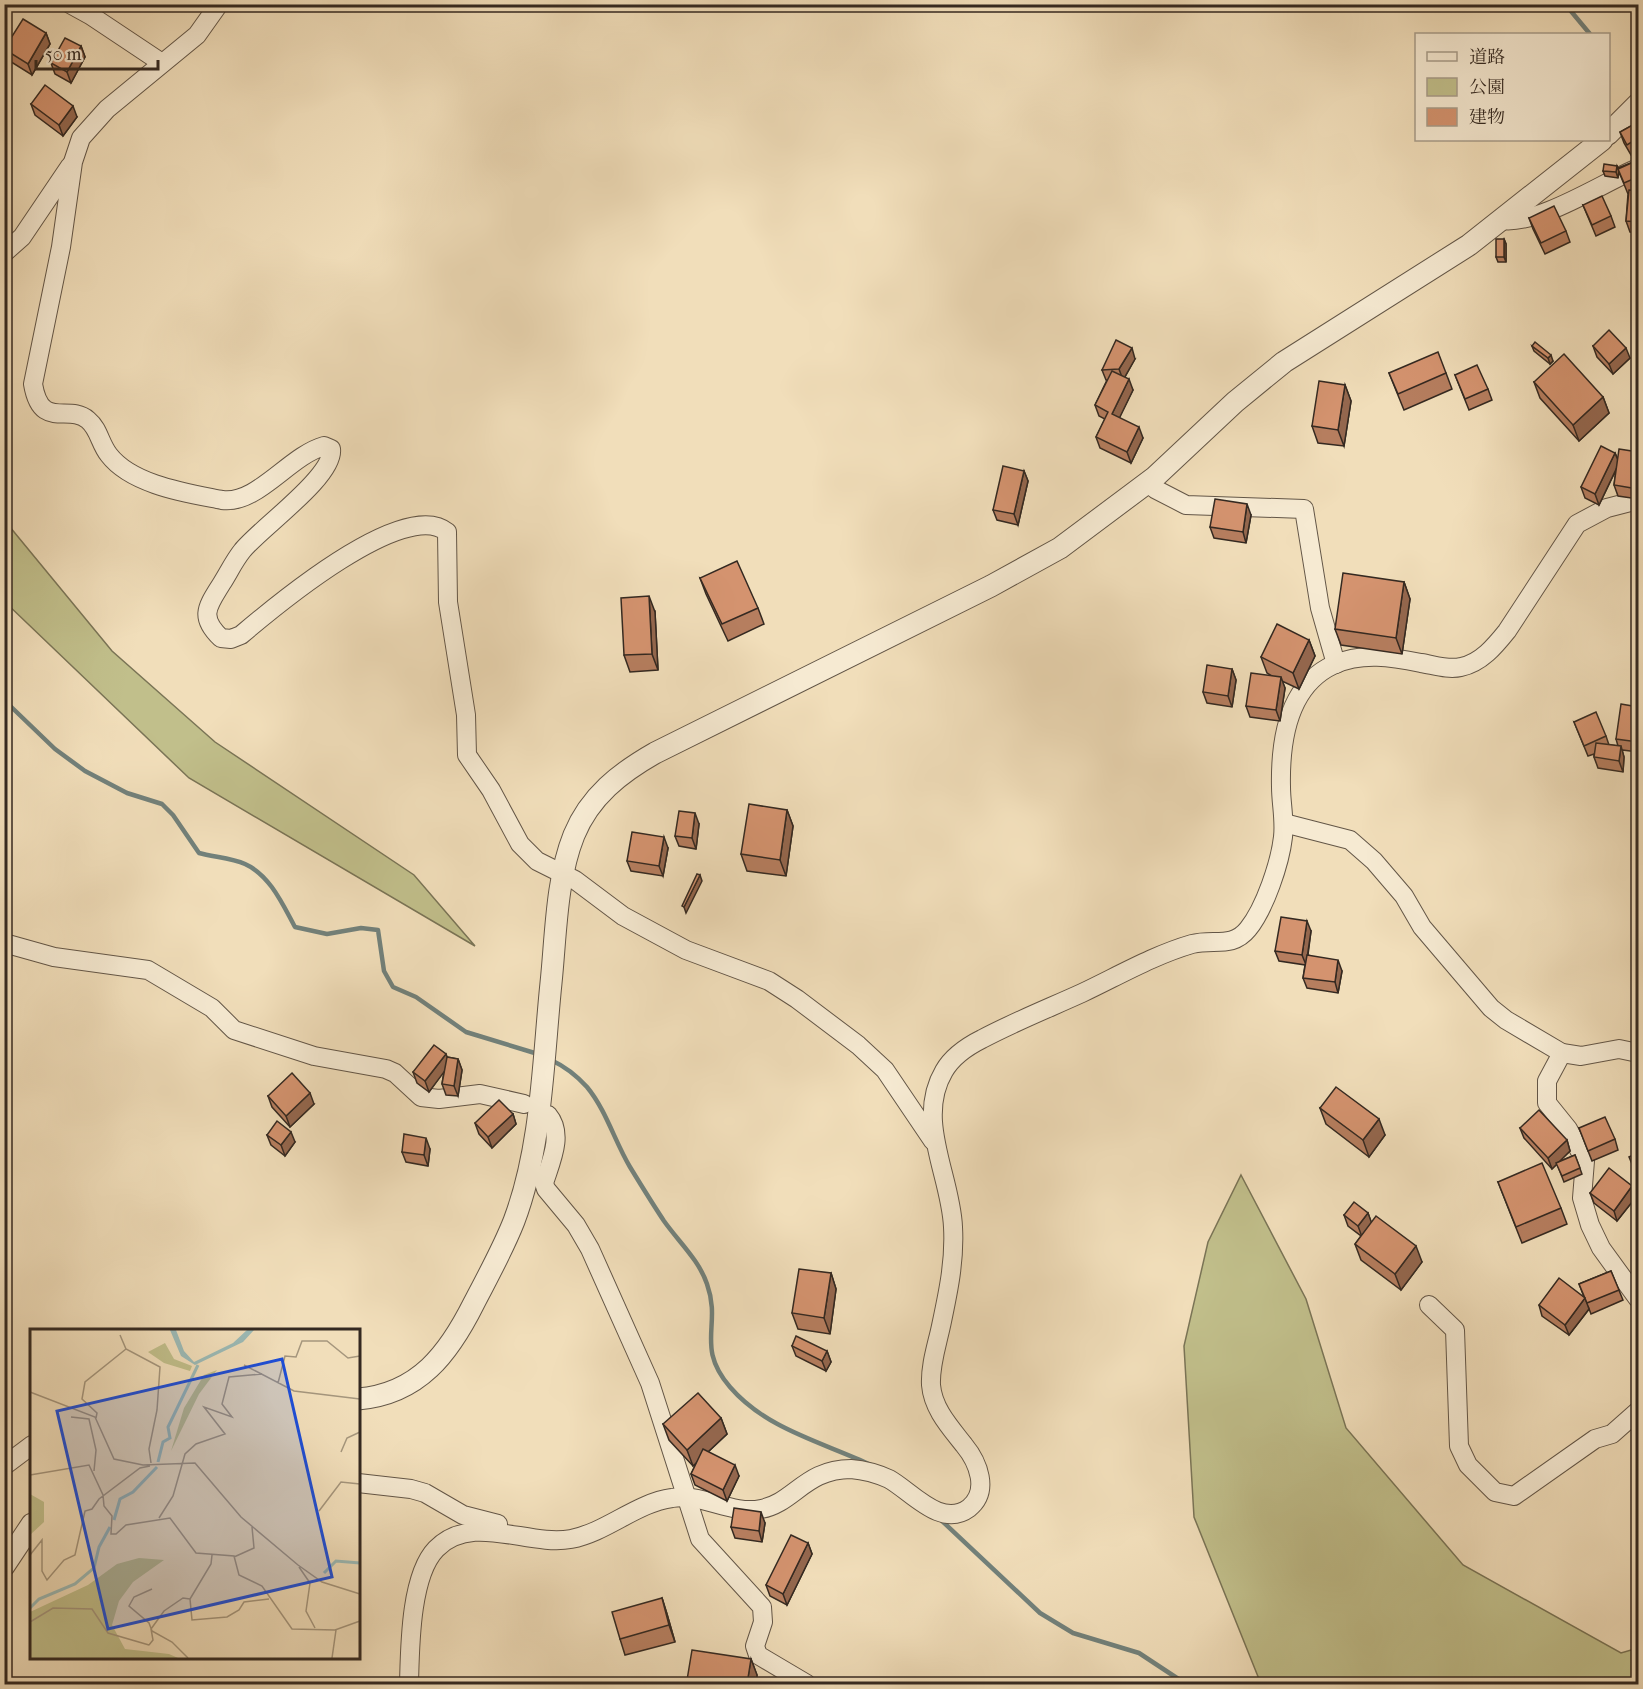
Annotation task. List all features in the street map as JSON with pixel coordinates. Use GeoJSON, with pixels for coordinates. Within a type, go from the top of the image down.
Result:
{"type":"FeatureCollection","features":[{"type":"Feature","properties":{"kind":"street"},"geometry":{"type":"LineString","coordinates":[[70,4],[99,20],[162,63]]}},
{"type":"Feature","properties":{"kind":"street"},"geometry":{"type":"LineString","coordinates":[[219,4],[197,34],[92,123],[81,138],[73,162],[62,247],[33,384],[36,399],[54,414],[80,416],[87,419],[97,432],[109,456],[126,469],[152,483],[233,502],[249,496],[279,472],[316,448],[324,446],[331,449],[332,456],[328,465],[242,550],[206,609],[207,621],[221,638],[231,639],[241,635],[312,577],[367,546],[424,525],[441,527],[447,532],[448,602],[466,715],[467,755],[491,790],[520,844],[562,883],[662,938],[769,981],[797,999],[885,1070],[935,1144]]}},
{"type":"Feature","properties":{"kind":"street"},"geometry":{"type":"LineString","coordinates":[[1610,132],[1638,104]]}},
{"type":"Feature","properties":{"kind":"street"},"geometry":{"type":"LineString","coordinates":[[360,1399],[398,1391],[436,1364],[460,1331],[514,1220],[530,1167],[562,883],[574,834],[587,809],[604,789],[625,771],[655,753],[991,586],[1060,548],[1103,519],[1155,477],[1235,402],[1284,362],[1469,245],[1601,141]]}},
{"type":"Feature","properties":{"kind":"street"},"geometry":{"type":"LineString","coordinates":[[4,253],[22,237],[73,162]]}},
{"type":"Feature","properties":{"kind":"street"},"geometry":{"type":"LineString","coordinates":[[1502,220],[1517,222],[1602,188],[1638,168]]}},
{"type":"Feature","properties":{"kind":"street"},"geometry":{"type":"LineString","coordinates":[[1155,489],[1186,505],[1304,509],[1320,608],[1336,664]]}},
{"type":"Feature","properties":{"kind":"street"},"geometry":{"type":"LineString","coordinates":[[409,1684],[410,1654],[423,1571],[437,1548],[461,1535],[477,1531],[536,1540],[570,1539],[595,1531],[656,1502],[688,1497],[760,1510],[779,1502],[819,1475],[855,1469],[888,1479],[921,1504],[951,1513],[966,1510],[976,1498],[980,1482],[977,1464],[941,1416],[932,1393],[932,1372],[949,1290],[954,1251],[950,1197],[935,1144],[933,1122],[937,1090],[945,1069],[961,1053],[983,1038],[1190,945],[1230,942],[1244,934],[1252,923],[1275,870],[1283,840],[1281,785],[1288,722],[1302,691],[1312,679],[1336,664],[1379,656],[1448,668],[1473,663],[1495,645],[1507,631],[1577,524],[1606,508],[1638,500]]}},
{"type":"Feature","properties":{"kind":"street"},"geometry":{"type":"LineString","coordinates":[[1284,823],[1350,840],[1374,861],[1404,896],[1422,927],[1491,1008],[1562,1053],[1581,1056],[1619,1049],[1638,1053]]}},
{"type":"Feature","properties":{"kind":"street"},"geometry":{"type":"LineString","coordinates":[[4,943],[54,957],[157,973],[212,1008],[234,1030],[314,1056],[386,1069],[395,1073],[421,1097],[439,1099],[480,1094],[537,1109],[556,1124],[556,1142],[544,1183],[546,1189],[576,1225],[590,1249],[650,1383],[688,1497],[694,1527],[706,1550],[762,1607],[763,1623],[755,1646],[758,1655],[807,1684]]}},
{"type":"Feature","properties":{"kind":"street"},"geometry":{"type":"LineString","coordinates":[[1562,1053],[1547,1081],[1545,1096],[1551,1109],[1568,1129],[1584,1161],[1582,1198],[1590,1225],[1601,1248],[1638,1299]]}},
{"type":"Feature","properties":{"kind":"street"},"geometry":{"type":"LineString","coordinates":[[1429,1305],[1455,1330],[1459,1446],[1467,1465],[1495,1492],[1514,1496],[1595,1439],[1611,1434],[1638,1411]]}},
{"type":"Feature","properties":{"kind":"street"},"geometry":{"type":"LineString","coordinates":[[4,1466],[30,1446]]}},
{"type":"Feature","properties":{"kind":"street"},"geometry":{"type":"LineString","coordinates":[[360,1483],[426,1493],[463,1515],[510,1528],[516,1536]]}},
{"type":"Feature","properties":{"kind":"street"},"geometry":{"type":"LineString","coordinates":[[4,1566],[30,1527]]}},
{"type":"Feature","properties":{"kind":"green space"},"geometry":{"type":"Polygon","coordinates":[[[5,521],[112,651],[215,742],[414,875],[475,946],[189,778],[5,602],[5,521]]]}},
{"type":"Feature","properties":{"kind":"green space"},"geometry":{"type":"Polygon","coordinates":[[[1241,1175],[1306,1299],[1346,1428],[1463,1565],[1621,1653],[1638,1648],[1638,1684],[1261,1684],[1194,1517],[1184,1346],[1208,1242],[1241,1175]]]}},
{"type":"Feature","properties":{"kind":"building"},"geometry":{"type":"Polygon","coordinates":[[[23,19],[46,33],[28,64],[4,49],[23,19]]]}},
{"type":"Feature","properties":{"kind":"building"},"geometry":{"type":"Polygon","coordinates":[[[65,38],[81,46],[67,72],[51,63],[65,38]]]}},
{"type":"Feature","properties":{"kind":"building"},"geometry":{"type":"Polygon","coordinates":[[[45,85],[73,106],[59,125],[31,104],[45,85]]]}},
{"type":"Feature","properties":{"kind":"building"},"geometry":{"type":"Polygon","coordinates":[[[1638,122],[1638,138],[1627,145],[1620,132],[1638,122]]]}},
{"type":"Feature","properties":{"kind":"building"},"geometry":{"type":"Polygon","coordinates":[[[1638,160],[1638,177],[1624,183],[1618,169],[1638,160]]]}},
{"type":"Feature","properties":{"kind":"building"},"geometry":{"type":"Polygon","coordinates":[[[1604,164],[1617,166],[1616,172],[1603,171],[1604,164]]]}},
{"type":"Feature","properties":{"kind":"building"},"geometry":{"type":"Polygon","coordinates":[[[1629,190],[1638,191],[1638,222],[1626,221],[1629,190]]]}},
{"type":"Feature","properties":{"kind":"building"},"geometry":{"type":"Polygon","coordinates":[[[1602,196],[1611,216],[1592,225],[1583,205],[1602,196]]]}},
{"type":"Feature","properties":{"kind":"building"},"geometry":{"type":"Polygon","coordinates":[[[1554,206],[1566,231],[1541,243],[1529,218],[1554,206]]]}},
{"type":"Feature","properties":{"kind":"building"},"geometry":{"type":"Polygon","coordinates":[[[1496,239],[1504,239],[1504,257],[1496,257],[1496,239]]]}},
{"type":"Feature","properties":{"kind":"building"},"geometry":{"type":"Polygon","coordinates":[[[1609,330],[1626,348],[1609,364],[1593,346],[1609,330]]]}},
{"type":"Feature","properties":{"kind":"building"},"geometry":{"type":"Polygon","coordinates":[[[1116,340],[1132,348],[1119,369],[1102,370],[1116,340]]]}},
{"type":"Feature","properties":{"kind":"building"},"geometry":{"type":"Polygon","coordinates":[[[1535,342],[1551,355],[1548,358],[1532,346],[1535,342]]]}},
{"type":"Feature","properties":{"kind":"building"},"geometry":{"type":"Polygon","coordinates":[[[1438,352],[1446,373],[1398,394],[1389,373],[1438,352]]]}},
{"type":"Feature","properties":{"kind":"building"},"geometry":{"type":"Polygon","coordinates":[[[1564,354],[1603,397],[1573,425],[1534,382],[1564,354]]]}},
{"type":"Feature","properties":{"kind":"building"},"geometry":{"type":"Polygon","coordinates":[[[1638,355],[1638,371],[1633,358],[1638,355]]]}},
{"type":"Feature","properties":{"kind":"building"},"geometry":{"type":"Polygon","coordinates":[[[1477,365],[1488,389],[1465,399],[1455,375],[1477,365]]]}},
{"type":"Feature","properties":{"kind":"building"},"geometry":{"type":"Polygon","coordinates":[[[1112,371],[1129,379],[1112,414],[1139,427],[1127,452],[1096,437],[1108,412],[1095,405],[1112,371]]]}},
{"type":"Feature","properties":{"kind":"building"},"geometry":{"type":"Polygon","coordinates":[[[1319,381],[1345,385],[1338,430],[1312,426],[1319,381]]]}},
{"type":"Feature","properties":{"kind":"building"},"geometry":{"type":"Polygon","coordinates":[[[1601,446],[1615,453],[1595,494],[1581,487],[1601,446]]]}},
{"type":"Feature","properties":{"kind":"building"},"geometry":{"type":"Polygon","coordinates":[[[1619,449],[1638,452],[1638,489],[1614,485],[1619,449]]]}},
{"type":"Feature","properties":{"kind":"building"},"geometry":{"type":"Polygon","coordinates":[[[1003,466],[1024,471],[1014,514],[993,510],[1003,466]]]}},
{"type":"Feature","properties":{"kind":"building"},"geometry":{"type":"Polygon","coordinates":[[[1215,499],[1247,504],[1243,532],[1210,527],[1215,499]]]}},
{"type":"Feature","properties":{"kind":"building"},"geometry":{"type":"Polygon","coordinates":[[[737,561],[758,608],[722,624],[700,578],[737,561]]]}},
{"type":"Feature","properties":{"kind":"building"},"geometry":{"type":"Polygon","coordinates":[[[1343,573],[1404,582],[1396,638],[1335,629],[1343,573]]]}},
{"type":"Feature","properties":{"kind":"building"},"geometry":{"type":"Polygon","coordinates":[[[649,596],[652,654],[624,655],[621,598],[649,596]]]}},
{"type":"Feature","properties":{"kind":"building"},"geometry":{"type":"Polygon","coordinates":[[[1277,624],[1309,640],[1293,673],[1261,657],[1277,624]]]}},
{"type":"Feature","properties":{"kind":"building"},"geometry":{"type":"Polygon","coordinates":[[[1207,665],[1232,669],[1228,696],[1203,692],[1207,665]]]}},
{"type":"Feature","properties":{"kind":"building"},"geometry":{"type":"Polygon","coordinates":[[[1251,673],[1281,677],[1276,710],[1246,706],[1251,673]]]}},
{"type":"Feature","properties":{"kind":"building"},"geometry":{"type":"Polygon","coordinates":[[[1621,704],[1638,707],[1638,742],[1616,739],[1621,704]]]}},
{"type":"Feature","properties":{"kind":"building"},"geometry":{"type":"Polygon","coordinates":[[[1596,712],[1606,736],[1584,746],[1574,722],[1596,712]]]}},
{"type":"Feature","properties":{"kind":"building"},"geometry":{"type":"Polygon","coordinates":[[[1596,743],[1621,746],[1619,761],[1594,757],[1596,743]]]}},
{"type":"Feature","properties":{"kind":"building"},"geometry":{"type":"Polygon","coordinates":[[[749,804],[787,810],[780,860],[741,854],[749,804]]]}},
{"type":"Feature","properties":{"kind":"building"},"geometry":{"type":"Polygon","coordinates":[[[679,811],[695,813],[692,838],[675,836],[679,811]]]}},
{"type":"Feature","properties":{"kind":"building"},"geometry":{"type":"Polygon","coordinates":[[[632,832],[664,837],[659,866],[627,861],[632,832]]]}},
{"type":"Feature","properties":{"kind":"building"},"geometry":{"type":"Polygon","coordinates":[[[697,874],[700,875],[684,907],[682,906],[697,874]]]}},
{"type":"Feature","properties":{"kind":"building"},"geometry":{"type":"Polygon","coordinates":[[[1638,891],[1638,922],[1634,921],[1638,891]]]}},
{"type":"Feature","properties":{"kind":"building"},"geometry":{"type":"Polygon","coordinates":[[[1281,917],[1307,921],[1302,955],[1275,951],[1281,917]]]}},
{"type":"Feature","properties":{"kind":"building"},"geometry":{"type":"Polygon","coordinates":[[[1307,955],[1338,960],[1335,982],[1303,978],[1307,955]]]}},
{"type":"Feature","properties":{"kind":"building"},"geometry":{"type":"Polygon","coordinates":[[[434,1045],[446,1054],[425,1081],[413,1072],[434,1045]]]}},
{"type":"Feature","properties":{"kind":"building"},"geometry":{"type":"Polygon","coordinates":[[[447,1057],[458,1059],[454,1086],[442,1084],[447,1057]]]}},
{"type":"Feature","properties":{"kind":"building"},"geometry":{"type":"Polygon","coordinates":[[[292,1073],[310,1093],[286,1116],[268,1096],[292,1073]]]}},
{"type":"Feature","properties":{"kind":"building"},"geometry":{"type":"Polygon","coordinates":[[[1336,1087],[1379,1119],[1363,1140],[1320,1108],[1336,1087]]]}},
{"type":"Feature","properties":{"kind":"building"},"geometry":{"type":"Polygon","coordinates":[[[499,1100],[513,1114],[488,1137],[475,1123],[499,1100]]]}},
{"type":"Feature","properties":{"kind":"building"},"geometry":{"type":"Polygon","coordinates":[[[1539,1110],[1567,1140],[1548,1158],[1520,1128],[1539,1110]]]}},
{"type":"Feature","properties":{"kind":"building"},"geometry":{"type":"Polygon","coordinates":[[[1605,1117],[1615,1139],[1588,1151],[1579,1128],[1605,1117]]]}},
{"type":"Feature","properties":{"kind":"building"},"geometry":{"type":"Polygon","coordinates":[[[277,1121],[291,1132],[281,1145],[267,1135],[277,1121]]]}},
{"type":"Feature","properties":{"kind":"building"},"geometry":{"type":"Polygon","coordinates":[[[404,1134],[426,1138],[424,1155],[402,1152],[404,1134]]]}},
{"type":"Feature","properties":{"kind":"building"},"geometry":{"type":"Polygon","coordinates":[[[1638,1153],[1638,1175],[1637,1176],[1629,1157],[1638,1153]]]}},
{"type":"Feature","properties":{"kind":"building"},"geometry":{"type":"Polygon","coordinates":[[[1575,1155],[1580,1168],[1562,1176],[1556,1163],[1575,1155]]]}},
{"type":"Feature","properties":{"kind":"building"},"geometry":{"type":"Polygon","coordinates":[[[1542,1163],[1561,1208],[1516,1227],[1498,1182],[1542,1163]]]}},
{"type":"Feature","properties":{"kind":"building"},"geometry":{"type":"Polygon","coordinates":[[[1609,1168],[1632,1186],[1614,1211],[1590,1193],[1609,1168]]]}},
{"type":"Feature","properties":{"kind":"building"},"geometry":{"type":"Polygon","coordinates":[[[1354,1202],[1368,1213],[1358,1226],[1344,1215],[1354,1202]]]}},
{"type":"Feature","properties":{"kind":"building"},"geometry":{"type":"Polygon","coordinates":[[[1376,1216],[1416,1246],[1395,1274],[1355,1244],[1376,1216]]]}},
{"type":"Feature","properties":{"kind":"building"},"geometry":{"type":"Polygon","coordinates":[[[799,1269],[831,1273],[824,1318],[792,1313],[799,1269]]]}},
{"type":"Feature","properties":{"kind":"building"},"geometry":{"type":"Polygon","coordinates":[[[1611,1271],[1619,1290],[1587,1303],[1579,1284],[1611,1271]]]}},
{"type":"Feature","properties":{"kind":"building"},"geometry":{"type":"Polygon","coordinates":[[[1559,1278],[1585,1298],[1565,1325],[1539,1305],[1559,1278]]]}},
{"type":"Feature","properties":{"kind":"building"},"geometry":{"type":"Polygon","coordinates":[[[796,1336],[827,1351],[822,1361],[792,1346],[796,1336]]]}},
{"type":"Feature","properties":{"kind":"building"},"geometry":{"type":"Polygon","coordinates":[[[698,1393],[721,1418],[687,1450],[663,1424],[698,1393]]]}},
{"type":"Feature","properties":{"kind":"building"},"geometry":{"type":"Polygon","coordinates":[[[703,1449],[735,1465],[723,1490],[691,1474],[703,1449]]]}},
{"type":"Feature","properties":{"kind":"building"},"geometry":{"type":"Polygon","coordinates":[[[734,1508],[761,1512],[759,1531],[731,1527],[734,1508]]]}},
{"type":"Feature","properties":{"kind":"building"},"geometry":{"type":"Polygon","coordinates":[[[791,1535],[808,1543],[783,1594],[766,1585],[791,1535]]]}},
{"type":"Feature","properties":{"kind":"building"},"geometry":{"type":"Polygon","coordinates":[[[662,1598],[669,1625],[620,1639],[612,1612],[662,1598]]]}},
{"type":"Feature","properties":{"kind":"building"},"geometry":{"type":"Polygon","coordinates":[[[692,1650],[751,1659],[747,1684],[715,1684],[687,1680],[692,1650]]]}},
{"type":"Feature","properties":{"kind":"waterway"},"geometry":{"type":"LineString","coordinates":[[1565,4],[1589,33]]}},
{"type":"Feature","properties":{"kind":"waterway"},"geometry":{"type":"LineString","coordinates":[[4,700],[55,749],[85,771],[127,793],[162,804],[173,815],[199,853],[234,860],[262,875],[275,891],[295,927],[327,934],[361,928],[378,930],[384,971],[393,987],[416,997],[466,1032],[538,1054]]}},
{"type":"Feature","properties":{"kind":"waterway"},"geometry":{"type":"LineString","coordinates":[[551,1060],[575,1075],[594,1096],[638,1180],[664,1221],[699,1267],[711,1299],[711,1347],[714,1360],[730,1387],[760,1414],[778,1424],[871,1465]]}},
{"type":"Feature","properties":{"kind":"waterway"},"geometry":{"type":"LineString","coordinates":[[941,1520],[1040,1613],[1073,1633],[1139,1653],[1186,1684]]}}]}
